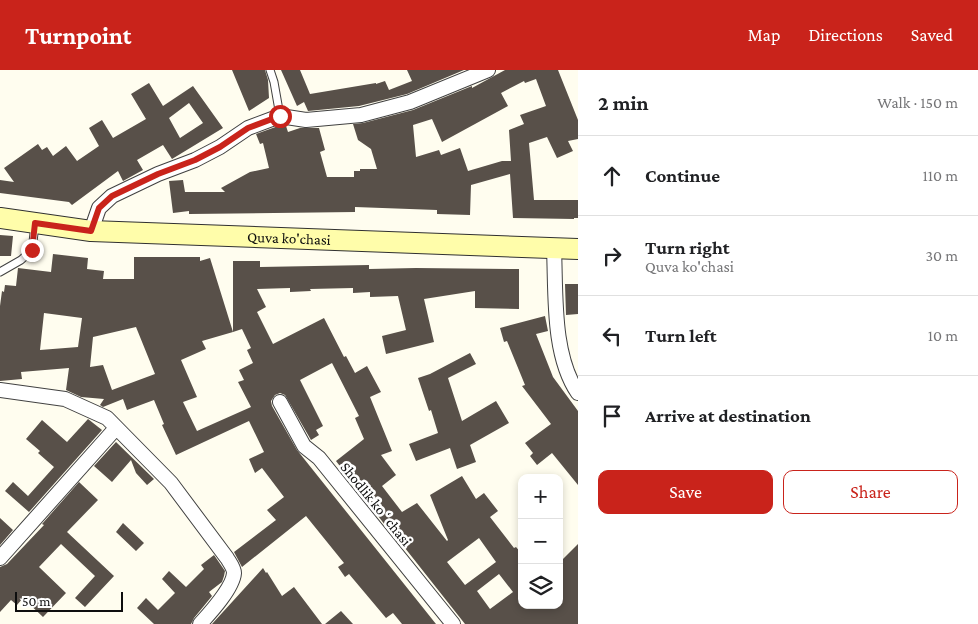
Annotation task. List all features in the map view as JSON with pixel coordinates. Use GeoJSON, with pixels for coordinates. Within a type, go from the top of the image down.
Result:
{"type":"FeatureCollection","features":[{"type":"Feature","properties":{"kind":"main road","name":"Quva ko'chasi"},"geometry":{"type":"LineString","coordinates":[[0,218],[91,231],[578,250]]}},
{"type":"Feature","properties":{"kind":"street"},"geometry":{"type":"LineString","coordinates":[[91,231],[99,208],[112,196],[158,174],[195,160],[220,147],[248,128],[280,116],[306,120],[361,115],[410,102],[488,70]]}},
{"type":"Feature","properties":{"kind":"street"},"geometry":{"type":"LineString","coordinates":[[554,249],[557,326],[565,364],[578,393]]}},
{"type":"Feature","properties":{"kind":"street"},"geometry":{"type":"LineString","coordinates":[[0,390],[65,399],[107,418],[171,483],[227,558],[234,571],[233,579],[228,588],[200,624]]}},
{"type":"Feature","properties":{"kind":"street","name":"Shodlik koʻchasi"},"geometry":{"type":"LineString","coordinates":[[280,402],[304,446],[318,458],[453,624]]}},
{"type":"Feature","properties":{"kind":"street"},"geometry":{"type":"LineString","coordinates":[[0,558],[116,428]]}},
{"type":"Feature","properties":{"kind":"lane"},"geometry":{"type":"LineString","coordinates":[[270,70],[280,116]]}},
{"type":"Feature","properties":{"kind":"lane"},"geometry":{"type":"LineString","coordinates":[[0,272],[21,260],[32,250],[35,223]]}},
{"type":"Feature","properties":{"kind":"building"},"geometry":{"type":"Polygon","coordinates":[[[232,70],[265,70],[268,80],[269,98],[249,111],[232,70]]]}},
{"type":"Feature","properties":{"kind":"building"},"geometry":{"type":"Polygon","coordinates":[[[281,70],[300,70],[310,94],[385,81],[389,90],[412,81],[407,70],[464,70],[407,94],[359,106],[308,111],[304,102],[297,106],[281,70]]]}},
{"type":"Feature","properties":{"kind":"building"},"geometry":{"type":"Polygon","coordinates":[[[505,70],[558,70],[578,120],[578,139],[568,141],[573,151],[557,158],[547,137],[529,143],[534,200],[578,200],[578,218],[513,218],[510,174],[471,185],[470,215],[437,214],[437,210],[355,207],[355,212],[189,214],[189,211],[173,213],[169,181],[183,180],[185,192],[225,192],[221,188],[250,172],[269,168],[263,143],[260,144],[256,134],[281,125],[286,126],[288,132],[300,128],[319,128],[325,150],[320,152],[327,177],[354,177],[354,171],[377,169],[371,149],[358,140],[353,124],[413,110],[472,86],[472,88],[505,70]],[[536,79],[525,83],[524,81],[501,93],[508,106],[442,142],[432,119],[413,125],[416,157],[439,150],[441,155],[460,148],[468,171],[502,161],[511,161],[509,130],[524,124],[520,115],[546,106],[536,79]]]}},
{"type":"Feature","properties":{"kind":"building"},"geometry":{"type":"Polygon","coordinates":[[[149,83],[163,106],[193,86],[223,128],[172,159],[163,145],[137,160],[143,170],[123,181],[118,171],[72,205],[69,202],[0,193],[0,180],[14,182],[4,168],[38,144],[42,150],[47,147],[53,156],[66,146],[77,161],[99,146],[89,128],[102,120],[113,138],[146,119],[131,94],[149,83]],[[189,103],[169,118],[180,138],[203,123],[189,103]]]}},
{"type":"Feature","properties":{"kind":"building"},"geometry":{"type":"Polygon","coordinates":[[[0,235],[13,236],[11,256],[0,256],[0,235]]]}},
{"type":"Feature","properties":{"kind":"building"},"geometry":{"type":"Polygon","coordinates":[[[53,254],[88,258],[87,269],[104,271],[103,279],[134,279],[134,257],[200,257],[200,261],[210,258],[233,332],[233,261],[260,261],[260,267],[369,265],[369,269],[519,269],[519,309],[475,308],[475,291],[424,299],[434,342],[386,354],[382,336],[406,330],[398,296],[370,297],[370,292],[353,293],[353,288],[310,289],[311,291],[290,292],[290,288],[257,289],[266,307],[257,312],[273,344],[324,318],[344,357],[346,356],[355,373],[367,366],[381,392],[370,397],[392,451],[381,455],[396,475],[382,486],[402,512],[417,503],[447,541],[430,495],[462,476],[476,499],[484,493],[498,511],[490,517],[514,548],[516,547],[518,549],[518,609],[563,609],[563,559],[578,544],[578,624],[465,624],[336,461],[364,439],[355,418],[359,416],[332,363],[300,380],[323,426],[316,430],[319,435],[311,440],[285,395],[280,393],[275,395],[271,401],[272,406],[297,450],[436,624],[402,624],[393,613],[386,618],[349,574],[345,577],[338,567],[344,563],[306,516],[242,567],[234,552],[276,520],[267,510],[284,497],[262,468],[255,473],[249,459],[264,452],[249,421],[176,455],[162,425],[164,424],[154,400],[127,410],[123,399],[103,407],[100,405],[104,399],[81,397],[66,390],[69,368],[21,372],[22,379],[0,381],[0,306],[2,291],[4,292],[5,285],[16,286],[18,268],[51,272],[53,254]],[[44,313],[40,350],[78,347],[82,318],[44,313]],[[136,327],[93,337],[90,367],[103,365],[112,390],[155,374],[136,327]],[[242,329],[202,341],[206,349],[181,360],[197,397],[183,402],[197,431],[251,407],[238,382],[244,380],[239,370],[253,363],[247,350],[251,348],[242,329]],[[479,538],[447,562],[465,585],[496,562],[479,538]],[[499,574],[477,591],[490,609],[513,592],[499,574]]]}},
{"type":"Feature","properties":{"kind":"building"},"geometry":{"type":"Polygon","coordinates":[[[565,284],[578,284],[578,314],[566,315],[565,284]]]}},
{"type":"Feature","properties":{"kind":"building"},"geometry":{"type":"Polygon","coordinates":[[[545,316],[548,331],[536,334],[553,377],[578,411],[578,485],[552,453],[537,465],[530,456],[533,453],[525,443],[551,424],[522,386],[525,385],[507,341],[504,342],[500,328],[545,316]]]}},
{"type":"Feature","properties":{"kind":"building"},"geometry":{"type":"Polygon","coordinates":[[[470,353],[476,364],[448,378],[462,421],[496,401],[509,423],[470,445],[476,462],[457,469],[450,448],[416,461],[409,444],[438,433],[418,378],[430,374],[470,353]]]}},
{"type":"Feature","properties":{"kind":"building"},"geometry":{"type":"Polygon","coordinates":[[[88,419],[102,430],[29,512],[5,491],[13,482],[28,496],[54,467],[26,439],[42,420],[67,442],[88,419]]]}},
{"type":"Feature","properties":{"kind":"building"},"geometry":{"type":"Polygon","coordinates":[[[116,442],[154,479],[147,485],[136,473],[131,460],[112,482],[94,466],[116,442]]]}},
{"type":"Feature","properties":{"kind":"building"},"geometry":{"type":"Polygon","coordinates":[[[79,482],[98,500],[67,532],[114,576],[85,607],[75,598],[95,576],[61,544],[39,567],[66,593],[43,617],[23,598],[17,605],[11,600],[0,612],[0,567],[7,564],[44,525],[42,524],[79,482]]]}},
{"type":"Feature","properties":{"kind":"building"},"geometry":{"type":"Polygon","coordinates":[[[0,518],[13,530],[0,545],[0,518]]]}},
{"type":"Feature","properties":{"kind":"building"},"geometry":{"type":"Polygon","coordinates":[[[123,523],[144,543],[136,551],[116,532],[123,523]]]}},
{"type":"Feature","properties":{"kind":"building"},"geometry":{"type":"Polygon","coordinates":[[[214,555],[225,571],[222,582],[209,592],[212,596],[191,624],[154,624],[137,608],[146,598],[158,610],[175,593],[162,579],[169,571],[186,587],[204,569],[201,565],[214,555]]]}},
{"type":"Feature","properties":{"kind":"building"},"geometry":{"type":"Polygon","coordinates":[[[263,568],[282,596],[294,587],[322,624],[212,624],[263,568]]]}},
{"type":"Feature","properties":{"kind":"building"},"geometry":{"type":"Polygon","coordinates":[[[341,611],[353,624],[325,624],[341,611]]]}},
{"type":"Feature","properties":{"kind":"route"},"geometry":{"type":"LineString","coordinates":[[32,250],[35,223],[91,231],[99,208],[112,196],[158,174],[195,160],[220,147],[248,128],[280,116]]}}]}
